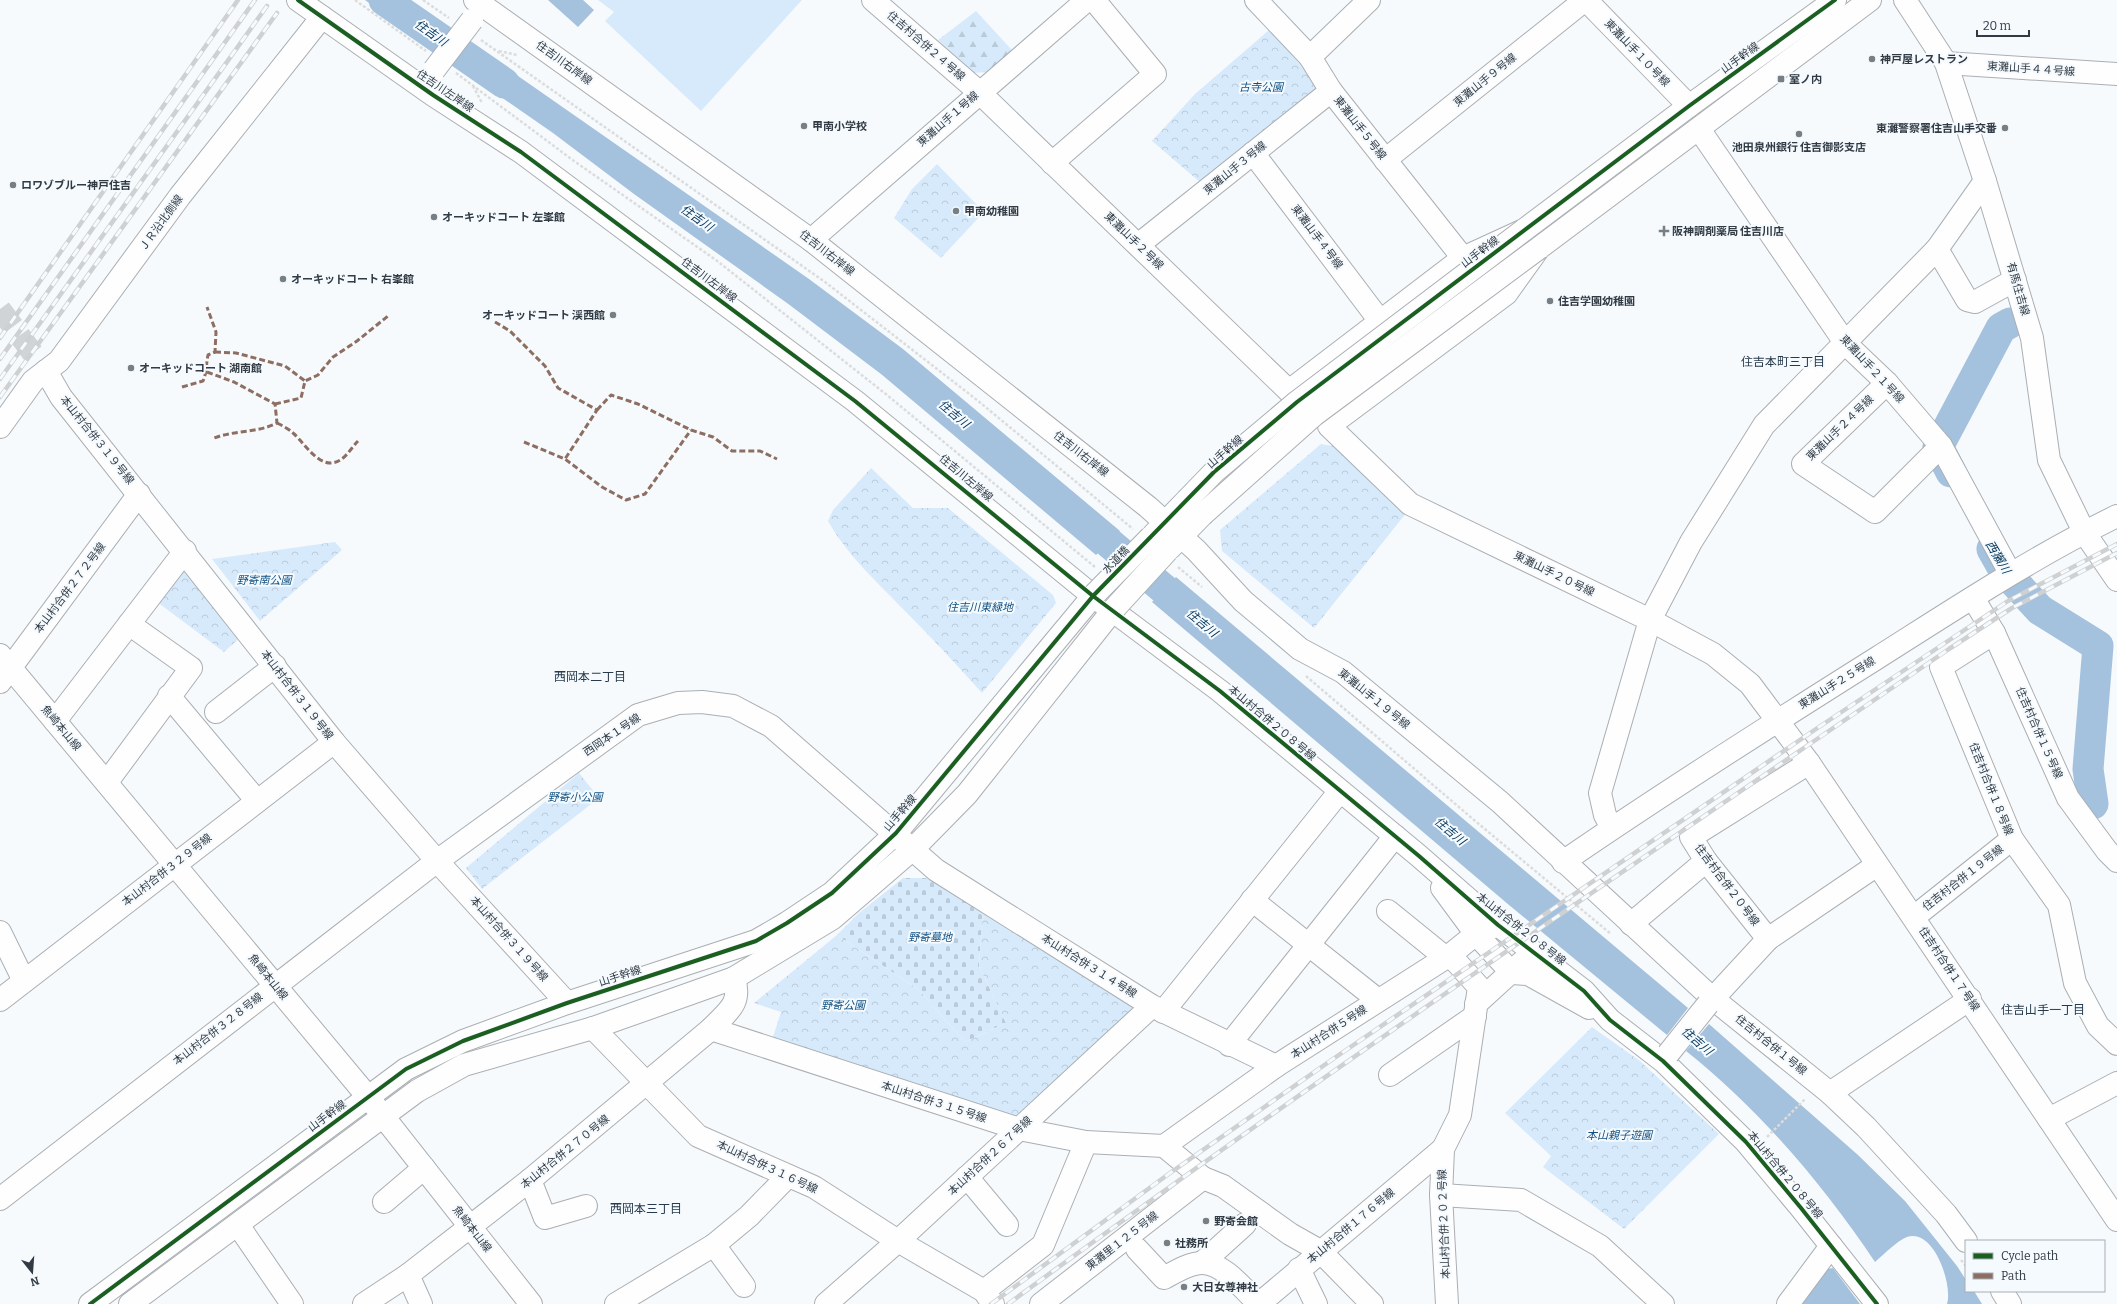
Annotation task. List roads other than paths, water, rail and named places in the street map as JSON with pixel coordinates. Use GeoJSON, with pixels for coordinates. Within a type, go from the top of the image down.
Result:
{"type":"FeatureCollection","features":[{"type":"Feature","properties":{"kind":"street","name":"住吉川左岸線"},"geometry":{"type":"LineString","coordinates":[[298,0],[322,17],[428,78],[521,152],[801,360],[909,443],[1093,596],[1113,610]]}},
{"type":"Feature","properties":{"kind":"street","name":"住吉村合併２４号線"},"geometry":{"type":"LineString","coordinates":[[873,0],[979,92]]}},
{"type":"Feature","properties":{"kind":"street","name":"東灘山手１号線"},"geometry":{"type":"LineString","coordinates":[[811,240],[979,92],[1087,0]]}},
{"type":"Feature","properties":{"kind":"street"},"geometry":{"type":"LineString","coordinates":[[1052,163],[1155,74],[1094,0]]}},
{"type":"Feature","properties":{"kind":"street","name":"東灘山手５号線"},"geometry":{"type":"LineString","coordinates":[[1256,0],[1310,58],[1331,91],[1463,258]]}},
{"type":"Feature","properties":{"kind":"street"},"geometry":{"type":"LineString","coordinates":[[1310,58],[1368,0]]}},
{"type":"Feature","properties":{"kind":"street","name":"東灘山手１０号線"},"geometry":{"type":"LineString","coordinates":[[1585,0],[1689,106]]}},
{"type":"Feature","properties":{"kind":"street","name":"東灘山手９号線"},"geometry":{"type":"LineString","coordinates":[[1385,160],[1585,0]]}},
{"type":"Feature","properties":{"kind":"street","name":"山手幹線"},"geometry":{"type":"LineString","coordinates":[[1162,540],[1187,500],[1214,472],[1297,402],[1689,106],[1835,0]]}},
{"type":"Feature","properties":{"kind":"street"},"geometry":{"type":"LineString","coordinates":[[130,1304],[417,1091],[464,1065],[593,1028],[734,978],[833,918],[913,849],[966,794],[1113,610],[1162,540],[1202,515],[1314,415],[1699,130],[1870,0]]}},
{"type":"Feature","properties":{"kind":"street","name":"有馬住吉線"},"geometry":{"type":"LineString","coordinates":[[1905,0],[1946,63],[2016,280],[2032,338],[2049,460],[2084,532],[2117,580]]}},
{"type":"Feature","properties":{"kind":"street"},"geometry":{"type":"LineString","coordinates":[[428,78],[476,14]]}},
{"type":"Feature","properties":{"kind":"street","name":"住吉川右岸線"},"geometry":{"type":"LineString","coordinates":[[476,14],[811,240],[1162,540]]}},
{"type":"Feature","properties":{"kind":"street","name":"ＪＲ沿北側線"},"geometry":{"type":"LineString","coordinates":[[0,427],[33,381],[60,361],[180,196],[322,17]]}},
{"type":"Feature","properties":{"kind":"street","name":"東灘山手４４号線"},"geometry":{"type":"LineString","coordinates":[[1946,63],[2117,74]]}},
{"type":"Feature","properties":{"kind":"street","name":"東灘山手３号線"},"geometry":{"type":"LineString","coordinates":[[1138,245],[1331,91]]}},
{"type":"Feature","properties":{"kind":"street","name":"東灘山手２号線"},"geometry":{"type":"LineString","coordinates":[[979,92],[1289,391],[1380,321]]}},
{"type":"Feature","properties":{"kind":"street","name":"東灘山手２１号線"},"geometry":{"type":"LineString","coordinates":[[1699,130],[1846,344],[1887,383],[1941,446],[2010,573]]}},
{"type":"Feature","properties":{"kind":"street","name":"東灘山手４号線"},"geometry":{"type":"LineString","coordinates":[[1253,153],[1380,321]]}},
{"type":"Feature","properties":{"kind":"street"},"geometry":{"type":"LineString","coordinates":[[1612,828],[1605,815],[1600,793],[1650,620],[1691,542],[1764,425],[1846,344],[1937,249],[1985,181]]}},
{"type":"Feature","properties":{"kind":"street"},"geometry":{"type":"LineString","coordinates":[[1380,321],[1463,258],[1524,230]]}},
{"type":"Feature","properties":{"kind":"street","name":"東灘山手２０号線"},"geometry":{"type":"LineString","coordinates":[[1539,248],[1506,294],[1329,426],[1410,504],[1650,620],[1713,654],[1750,684],[1777,721]]}},
{"type":"Feature","properties":{"kind":"street"},"geometry":{"type":"LineString","coordinates":[[1937,249],[1966,300],[1975,302],[2016,280]]}},
{"type":"Feature","properties":{"kind":"street","name":"本山村合併３１９号線"},"geometry":{"type":"LineString","coordinates":[[46,371],[61,397],[334,742],[437,861],[567,1003]]}},
{"type":"Feature","properties":{"kind":"street","name":"東灘山手２４号線"},"geometry":{"type":"LineString","coordinates":[[1887,383],[1803,464],[1875,512],[1941,446]]}},
{"type":"Feature","properties":{"kind":"street","name":"本山村合併２７２号線"},"geometry":{"type":"LineString","coordinates":[[3,668],[139,494]]}},
{"type":"Feature","properties":{"kind":"street","name":"東灘山手２５号線"},"geometry":{"type":"LineString","coordinates":[[1564,862],[1612,828],[1777,721],[1973,598],[2010,573],[2084,532],[2117,516]]}},
{"type":"Feature","properties":{"kind":"street","name":"水道橋"},"geometry":{"type":"LineString","coordinates":[[1093,596],[1162,540]]}},
{"type":"Feature","properties":{"kind":"street","name":"東灘山手１９号線"},"geometry":{"type":"LineString","coordinates":[[1162,540],[1196,550],[1243,601],[1300,649],[1343,672],[1500,802],[1564,862]]}},
{"type":"Feature","properties":{"kind":"street"},"geometry":{"type":"LineString","coordinates":[[55,721],[184,551]]}},
{"type":"Feature","properties":{"kind":"street","name":"山手幹線"},"geometry":{"type":"LineString","coordinates":[[90,1304],[406,1069],[463,1041],[567,1003],[756,941],[787,923],[832,893],[896,833],[1093,596]]}},
{"type":"Feature","properties":{"kind":"street","name":"住吉村合併１５号線"},"geometry":{"type":"LineString","coordinates":[[1973,598],[1994,633],[2068,798],[2114,853]]}},
{"type":"Feature","properties":{"kind":"street","name":"本山村合併２０８号線"},"geometry":{"type":"LineString","coordinates":[[1113,610],[1220,692],[1419,856],[1504,929],[1584,991],[1610,1020],[1665,1057],[1746,1142],[1877,1304]]}},
{"type":"Feature","properties":{"kind":"street"},"geometry":{"type":"LineString","coordinates":[[107,782],[191,668],[129,624]]}},
{"type":"Feature","properties":{"kind":"street","name":"住吉村合併１８号線"},"geometry":{"type":"LineString","coordinates":[[1994,633],[1941,667],[2012,839],[2059,905],[2075,983],[2098,1026],[2117,1044]]}},
{"type":"Feature","properties":{"kind":"street"},"geometry":{"type":"LineString","coordinates":[[216,712],[275,666]]}},
{"type":"Feature","properties":{"kind":"street","name":"魚崎本山線"},"geometry":{"type":"LineString","coordinates":[[3,668],[55,721],[107,782],[368,1097],[382,1117],[471,1226],[531,1304]]}},
{"type":"Feature","properties":{"kind":"street"},"geometry":{"type":"LineString","coordinates":[[169,696],[257,801]]}},
{"type":"Feature","properties":{"kind":"street","name":"西岡本１号線"},"geometry":{"type":"LineString","coordinates":[[437,861],[638,715],[678,703],[702,702],[733,706],[771,726],[913,849]]}},
{"type":"Feature","properties":{"kind":"street","name":"住吉村合併１７号線"},"geometry":{"type":"LineString","coordinates":[[1777,721],[1809,763],[1877,865],[1970,999],[2117,1220]]}},
{"type":"Feature","properties":{"kind":"street","name":"本山村合併３２９号線"},"geometry":{"type":"LineString","coordinates":[[0,1000],[334,742]]}},
{"type":"Feature","properties":{"kind":"street","name":"住吉村合併２０号線"},"geometry":{"type":"LineString","coordinates":[[1768,939],[1706,861],[1691,837],[1809,763]]}},
{"type":"Feature","properties":{"kind":"street","name":"本山村合併２６７号線"},"geometry":{"type":"LineString","coordinates":[[826,1304],[898,1241],[1019,1129],[1157,1009],[1252,900],[1340,791]]}},
{"type":"Feature","properties":{"kind":"street"},"geometry":{"type":"LineString","coordinates":[[1229,1044],[1395,836]]}},
{"type":"Feature","properties":{"kind":"street","name":"住吉村合併１９号線"},"geometry":{"type":"LineString","coordinates":[[1914,917],[2012,839]]}},
{"type":"Feature","properties":{"kind":"street","name":"本山村合併３１４号線"},"geometry":{"type":"LineString","coordinates":[[913,849],[936,870],[1157,1009],[1276,1066]]}},
{"type":"Feature","properties":{"kind":"street"},"geometry":{"type":"LineString","coordinates":[[1419,856],[1476,934],[1512,973],[1528,974],[1610,1020]]}},
{"type":"Feature","properties":{"kind":"street","name":"本山村合併３２８号線"},"geometry":{"type":"LineString","coordinates":[[2,1194],[437,861]]}},
{"type":"Feature","properties":{"kind":"street"},"geometry":{"type":"LineString","coordinates":[[1624,931],[1706,861]]}},
{"type":"Feature","properties":{"kind":"street","name":"住吉村合併１号線"},"geometry":{"type":"LineString","coordinates":[[1564,862],[1624,931],[1710,1001],[1830,1093],[1866,1127],[1946,1214],[1962,1248]]}},
{"type":"Feature","properties":{"kind":"street"},"geometry":{"type":"LineString","coordinates":[[1665,1057],[1710,1001],[1768,939],[1877,865]]}},
{"type":"Feature","properties":{"kind":"street"},"geometry":{"type":"LineString","coordinates":[[1252,900],[1378,1000]]}},
{"type":"Feature","properties":{"kind":"street"},"geometry":{"type":"LineString","coordinates":[[1388,912],[1448,957]]}},
{"type":"Feature","properties":{"kind":"street"},"geometry":{"type":"LineString","coordinates":[[1390,1075],[1475,1010],[1522,964],[1522,953],[1504,929]]}},
{"type":"Feature","properties":{"kind":"street","name":"本山村合併５号線"},"geometry":{"type":"LineString","coordinates":[[1164,1146],[1276,1066],[1448,957],[1476,934],[1504,929]]}},
{"type":"Feature","properties":{"kind":"street"},"geometry":{"type":"LineString","coordinates":[[0,932],[24,981]]}},
{"type":"Feature","properties":{"kind":"street","name":"本山村合併２０２号線"},"geometry":{"type":"LineString","coordinates":[[1447,1304],[1441,1195],[1443,1148],[1460,1115],[1479,987],[1448,957]]}},
{"type":"Feature","properties":{"kind":"street","name":"本山村合併２７０号線"},"geometry":{"type":"LineString","coordinates":[[364,1304],[408,1276],[530,1180],[647,1084],[711,1029],[733,1006],[738,992],[734,978]]}},
{"type":"Feature","properties":{"kind":"street"},"geometry":{"type":"LineString","coordinates":[[1830,1093],[1970,999]]}},
{"type":"Feature","properties":{"kind":"street","name":"本山村合併３１６号線"},"geometry":{"type":"LineString","coordinates":[[593,1028],[698,1136],[814,1187],[988,1297]]}},
{"type":"Feature","properties":{"kind":"street","name":"本山村合併３１５号線"},"geometry":{"type":"LineString","coordinates":[[711,1029],[1019,1129],[1086,1142],[1164,1146]]}},
{"type":"Feature","properties":{"kind":"street"},"geometry":{"type":"LineString","coordinates":[[2049,1119],[2117,1083]]}},
{"type":"Feature","properties":{"kind":"street"},"geometry":{"type":"LineString","coordinates":[[988,1297],[1043,1245],[1086,1142]]}},
{"type":"Feature","properties":{"kind":"street"},"geometry":{"type":"LineString","coordinates":[[1164,1146],[1203,1178],[1223,1186],[1290,1234],[1320,1251],[1372,1304]]}},
{"type":"Feature","properties":{"kind":"street","name":"本山村合併１７６号線"},"geometry":{"type":"LineString","coordinates":[[1259,1304],[1443,1148]]}},
{"type":"Feature","properties":{"kind":"street"},"geometry":{"type":"LineString","coordinates":[[384,1202],[424,1168]]}},
{"type":"Feature","properties":{"kind":"street"},"geometry":{"type":"LineString","coordinates":[[616,1304],[714,1245],[749,1216],[788,1176]]}},
{"type":"Feature","properties":{"kind":"street"},"geometry":{"type":"LineString","coordinates":[[967,1177],[1007,1225]]}},
{"type":"Feature","properties":{"kind":"street","name":"東灘里１２５号線"},"geometry":{"type":"LineString","coordinates":[[1041,1304],[1131,1244],[1203,1178]]}},
{"type":"Feature","properties":{"kind":"street"},"geometry":{"type":"LineString","coordinates":[[530,1180],[545,1218],[586,1206]]}},
{"type":"Feature","properties":{"kind":"street"},"geometry":{"type":"LineString","coordinates":[[1441,1195],[1521,1200],[1600,1246],[1663,1304]]}},
{"type":"Feature","properties":{"kind":"street"},"geometry":{"type":"LineString","coordinates":[[1131,1244],[1164,1278],[1184,1268],[1202,1263],[1245,1224]]}},
{"type":"Feature","properties":{"kind":"street"},"geometry":{"type":"LineString","coordinates":[[238,1225],[292,1304]]}},
{"type":"Feature","properties":{"kind":"street"},"geometry":{"type":"LineString","coordinates":[[714,1245],[744,1286]]}},
{"type":"Feature","properties":{"kind":"street"},"geometry":{"type":"LineString","coordinates":[[1788,1304],[1831,1246]]}},
{"type":"Feature","properties":{"kind":"street"},"geometry":{"type":"LineString","coordinates":[[1202,1263],[1220,1268],[1259,1304]]}},
{"type":"Feature","properties":{"kind":"street"},"geometry":{"type":"LineString","coordinates":[[1299,1269],[1316,1304]]}},
{"type":"Feature","properties":{"kind":"street"},"geometry":{"type":"LineString","coordinates":[[408,1276],[421,1304]]}},
{"type":"Feature","properties":{"kind":"street"},"geometry":{"type":"LineString","coordinates":[[2003,1292],[2010,1304]]}},
{"type":"Feature","properties":{"kind":"water"},"geometry":{"type":"Polygon","coordinates":[[[365,0],[403,0],[452,29],[435,51],[365,0]]]}},
{"type":"Feature","properties":{"kind":"water"},"geometry":{"type":"Polygon","coordinates":[[[548,0],[583,0],[594,10],[578,27],[548,0]]]}},
{"type":"Feature","properties":{"kind":"water"},"geometry":{"type":"Polygon","coordinates":[[[478,48],[809,279],[903,349],[1120,531],[1096,555],[881,374],[787,303],[634,194],[553,133],[462,70],[478,48]]]}},
{"type":"Feature","properties":{"kind":"water"},"geometry":{"type":"Polygon","coordinates":[[[1176,577],[1688,1008],[1667,1035],[1509,905],[1152,602],[1176,577]]]}},
{"type":"Feature","properties":{"kind":"water"},"geometry":{"type":"Polygon","coordinates":[[[1709,1024],[1858,1155],[1905,1201],[1957,1266],[1965,1278],[1965,1292],[1975,1292],[1982,1304],[1947,1304],[1947,1284],[1939,1260],[1933,1249],[1925,1241],[1917,1237],[1907,1237],[1903,1239],[1875,1262],[1834,1204],[1788,1149],[1739,1097],[1686,1051],[1709,1024]]]}},
{"type":"Feature","properties":{"kind":"water"},"geometry":{"type":"Polygon","coordinates":[[[1833,1268],[1860,1304],[1797,1304],[1821,1270],[1833,1268]]]}},
{"type":"Feature","properties":{"kind":"waterway","name":"住吉川"},"geometry":{"type":"LineString","coordinates":[[384,0],[504,83]]}},
{"type":"Feature","properties":{"kind":"waterway","name":"西獺川"},"geometry":{"type":"LineString","coordinates":[[1951,472],[1938,447],[2001,328],[2010,323]]}},
{"type":"Feature","properties":{"kind":"waterway","name":"住吉川"},"geometry":{"type":"LineString","coordinates":[[1076,515],[1197,617]]}},
{"type":"Feature","properties":{"kind":"waterway","name":"西獺川"},"geometry":{"type":"LineString","coordinates":[[1992,549],[2005,572],[2040,610],[2098,646],[2088,769],[2093,804]]}},
{"type":"Feature","properties":{"kind":"tunnel"},"geometry":{"type":"LineString","coordinates":[[0,309],[46,371]]}},
{"type":"Feature","properties":{"kind":"railway"},"geometry":{"type":"LineString","coordinates":[[0,338],[238,0]]}},
{"type":"Feature","properties":{"kind":"railway"},"geometry":{"type":"LineString","coordinates":[[0,359],[255,0]]}},
{"type":"Feature","properties":{"kind":"railway"},"geometry":{"type":"LineString","coordinates":[[0,379],[267,6]]}},
{"type":"Feature","properties":{"kind":"railway"},"geometry":{"type":"LineString","coordinates":[[0,397],[277,13]]}},
{"type":"Feature","properties":{"kind":"railway"},"geometry":{"type":"LineString","coordinates":[[991,1304],[1170,1173],[1333,1059],[1816,729],[2008,601],[2117,544]]}},
{"type":"Feature","properties":{"kind":"railway"},"geometry":{"type":"LineString","coordinates":[[1008,1304],[1358,1054],[1949,649],[2012,608],[2117,553]]}},
{"type":"Feature","properties":{"kind":"place","name":"神戸屋レストラン"},"geometry":{"type":"Point","coordinates":[1872,59]}},
{"type":"Feature","properties":{"kind":"place","name":"室ノ内"},"geometry":{"type":"Point","coordinates":[1781,79]}},
{"type":"Feature","properties":{"kind":"place","name":"甲南小学校"},"geometry":{"type":"Point","coordinates":[804,126]}},
{"type":"Feature","properties":{"kind":"place","name":"東灘警察署住吉山手交番"},"geometry":{"type":"Point","coordinates":[2005,128]}},
{"type":"Feature","properties":{"kind":"place","name":"池田泉州銀行 住吉御影支店"},"geometry":{"type":"Point","coordinates":[1799,134]}},
{"type":"Feature","properties":{"kind":"place","name":"ロワゾブルー神戸住吉"},"geometry":{"type":"Point","coordinates":[13,185]}},
{"type":"Feature","properties":{"kind":"place","name":"甲南幼稚園"},"geometry":{"type":"Point","coordinates":[956,211]}},
{"type":"Feature","properties":{"kind":"place","name":"オーキッドコート 左峯館"},"geometry":{"type":"Point","coordinates":[434,217]}},
{"type":"Feature","properties":{"kind":"place","name":"阪神調剤薬局 住吉川店"},"geometry":{"type":"Point","coordinates":[1664,231]}},
{"type":"Feature","properties":{"kind":"place","name":"オーキッドコート 右峯館"},"geometry":{"type":"Point","coordinates":[283,279]}},
{"type":"Feature","properties":{"kind":"place","name":"住吉学園幼稚園"},"geometry":{"type":"Point","coordinates":[1550,301]}},
{"type":"Feature","properties":{"kind":"place","name":"オーキッドコート 渓西館"},"geometry":{"type":"Point","coordinates":[613,315]}},
{"type":"Feature","properties":{"kind":"place","name":"オーキッドコート 湖南館"},"geometry":{"type":"Point","coordinates":[131,368]}},
{"type":"Feature","properties":{"kind":"place","name":"野寄会館"},"geometry":{"type":"Point","coordinates":[1206,1221]}},
{"type":"Feature","properties":{"kind":"place","name":"社務所"},"geometry":{"type":"Point","coordinates":[1167,1243]}},
{"type":"Feature","properties":{"kind":"place","name":"大日女尊神社"},"geometry":{"type":"Point","coordinates":[1184,1287]}},
{"type":"Feature","properties":{"kind":"district","name":"住吉本町三丁目"},"geometry":{"type":"Point","coordinates":[1783,362]}},
{"type":"Feature","properties":{"kind":"district","name":"西岡本二丁目"},"geometry":{"type":"Point","coordinates":[590,677]}},
{"type":"Feature","properties":{"kind":"district","name":"住吉山手一丁目"},"geometry":{"type":"Point","coordinates":[2043,1010]}},
{"type":"Feature","properties":{"kind":"district","name":"西岡本三丁目"},"geometry":{"type":"Point","coordinates":[646,1209]}},
{"type":"Feature","properties":{"kind":"park label","name":"古寺公園"},"geometry":{"type":"Point","coordinates":[1261,87]}},
{"type":"Feature","properties":{"kind":"park label","name":"野寄南公園"},"geometry":{"type":"Point","coordinates":[264,580]}},
{"type":"Feature","properties":{"kind":"park label","name":"住吉川東緑地"},"geometry":{"type":"Point","coordinates":[980,607]}},
{"type":"Feature","properties":{"kind":"park label","name":"野寄小公園"},"geometry":{"type":"Point","coordinates":[575,797]}},
{"type":"Feature","properties":{"kind":"park label","name":"野寄墓地"},"geometry":{"type":"Point","coordinates":[930,937]}},
{"type":"Feature","properties":{"kind":"park label","name":"野寄公園"},"geometry":{"type":"Point","coordinates":[843,1005]}},
{"type":"Feature","properties":{"kind":"park label","name":"本山親子遊園"},"geometry":{"type":"Point","coordinates":[1619,1135]}}]}
